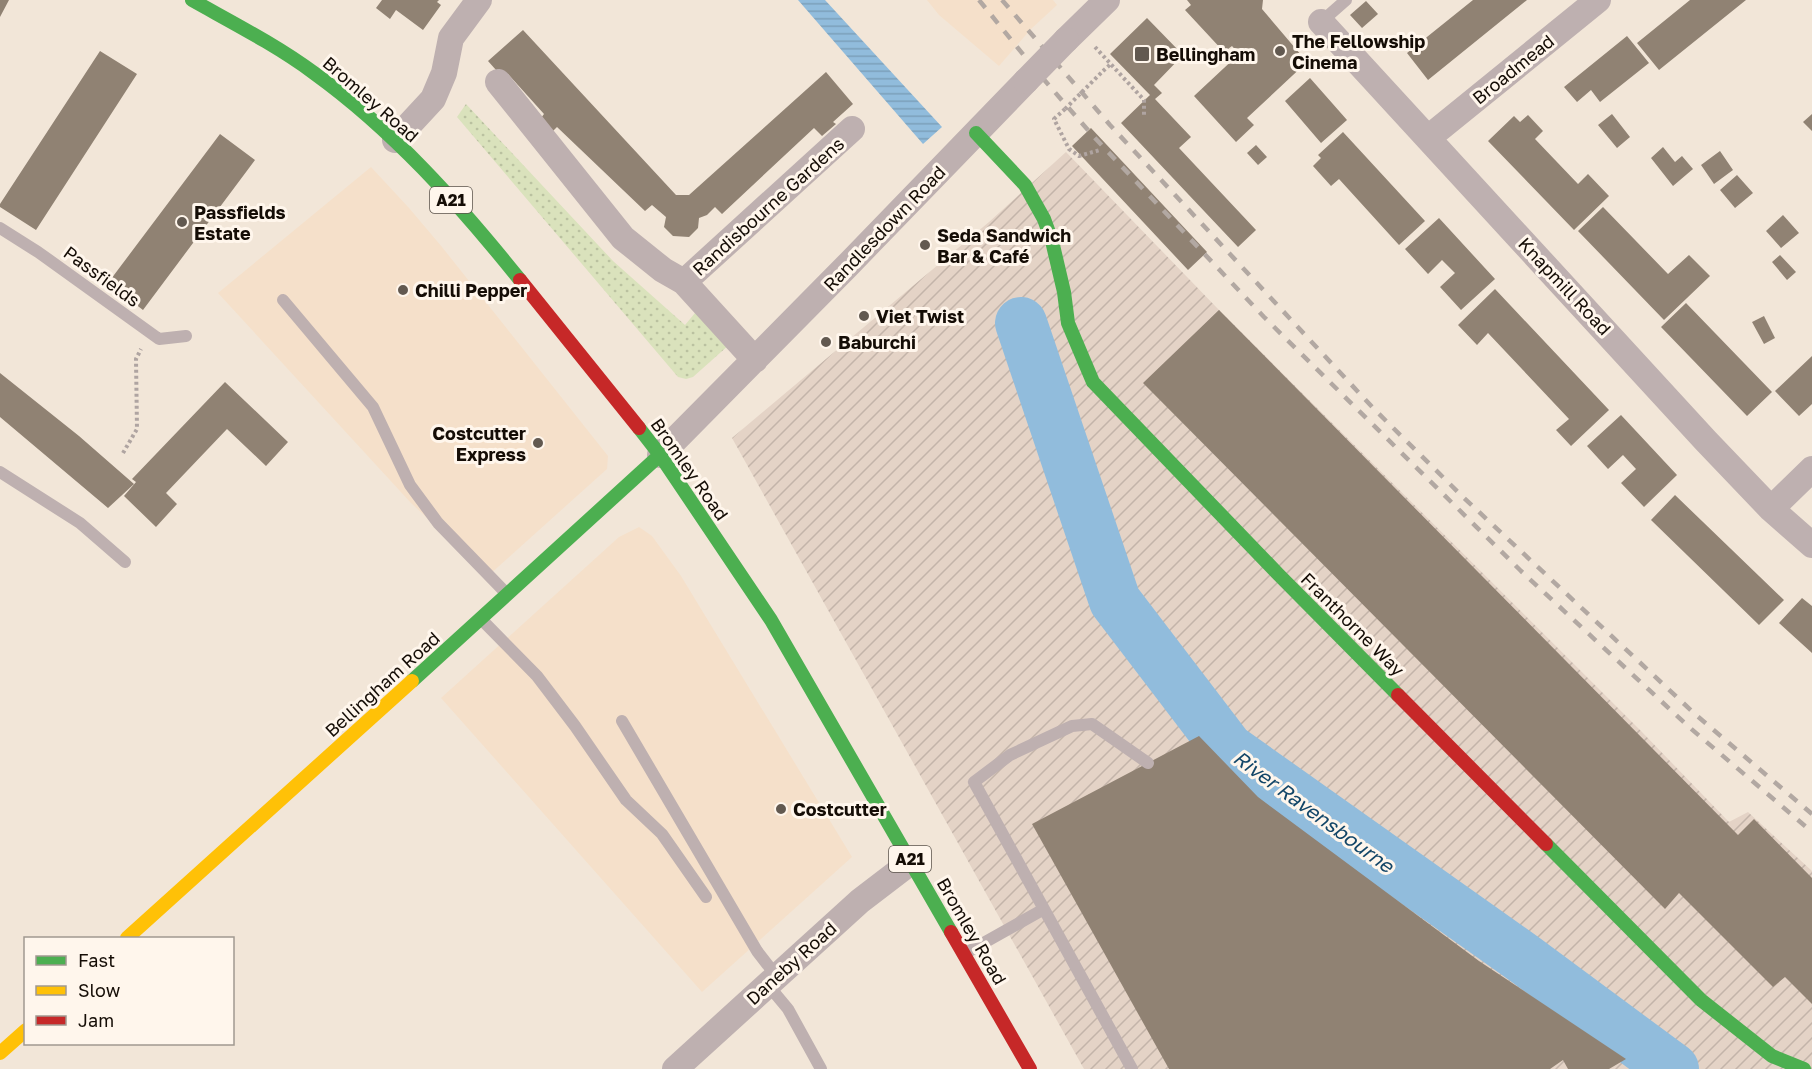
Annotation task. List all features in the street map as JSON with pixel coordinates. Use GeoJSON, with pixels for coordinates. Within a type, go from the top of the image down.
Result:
{"type":"FeatureCollection","features":[{"type":"Feature","properties":{"kind":"street","name":"Bromley Road"},"geometry":{"type":"LineString","coordinates":[[192,0],[313,72],[395,140],[477,227],[660,455],[771,620],[1030,1069]]}},
{"type":"Feature","properties":{"kind":"street"},"geometry":{"type":"LineString","coordinates":[[395,140],[433,99],[444,73],[451,38],[479,0]]}},
{"type":"Feature","properties":{"kind":"street","name":"Randlesdown Road"},"geometry":{"type":"LineString","coordinates":[[660,455],[1107,0]]}},
{"type":"Feature","properties":{"kind":"street","name":"Broadmead"},"geometry":{"type":"LineString","coordinates":[[1428,138],[1598,0]]}},
{"type":"Feature","properties":{"kind":"street","name":"Knapmill Road"},"geometry":{"type":"LineString","coordinates":[[1321,22],[1706,441],[1771,508],[1812,545]]}},
{"type":"Feature","properties":{"kind":"street","name":"Randisbourne Gardens"},"geometry":{"type":"LineString","coordinates":[[498,82],[623,238],[663,270],[684,282],[755,360]]}},
{"type":"Feature","properties":{"kind":"street","name":"Randisbourne Gardens"},"geometry":{"type":"LineString","coordinates":[[684,282],[852,129]]}},
{"type":"Feature","properties":{"kind":"street","name":"Franthorne Way"},"geometry":{"type":"LineString","coordinates":[[976,134],[1025,185],[1044,219],[1052,241],[1064,292],[1068,323],[1093,381],[1279,575],[1701,1000],[1772,1056],[1804,1069]]}},
{"type":"Feature","properties":{"kind":"street","name":"Bellingham Road"},"geometry":{"type":"LineString","coordinates":[[129,937],[660,455]]}},
{"type":"Feature","properties":{"kind":"street"},"geometry":{"type":"LineString","coordinates":[[1771,508],[1812,469]]}},
{"type":"Feature","properties":{"kind":"street","name":"Daneby Road"},"geometry":{"type":"LineString","coordinates":[[675,1069],[860,901],[912,862]]}},
{"type":"Feature","properties":{"kind":"street"},"geometry":{"type":"LineString","coordinates":[[0,1053],[24,1032]]}},
{"type":"Feature","properties":{"kind":"lane"},"geometry":{"type":"LineString","coordinates":[[1321,22],[1346,0]]}},
{"type":"Feature","properties":{"kind":"lane","name":"Passfields"},"geometry":{"type":"LineString","coordinates":[[0,228],[38,252],[159,339],[186,336]]}},
{"type":"Feature","properties":{"kind":"lane"},"geometry":{"type":"LineString","coordinates":[[283,300],[373,407],[410,485],[438,523],[507,595]]}},
{"type":"Feature","properties":{"kind":"lane"},"geometry":{"type":"LineString","coordinates":[[0,472],[80,523],[125,562]]}},
{"type":"Feature","properties":{"kind":"lane"},"geometry":{"type":"LineString","coordinates":[[481,619],[537,676],[626,800],[662,834],[706,897]]}},
{"type":"Feature","properties":{"kind":"lane"},"geometry":{"type":"LineString","coordinates":[[622,721],[757,951],[821,1069]]}},
{"type":"Feature","properties":{"kind":"lane"},"geometry":{"type":"LineString","coordinates":[[1132,1069],[974,782],[1010,755],[1072,726],[1092,724],[1148,763]]}},
{"type":"Feature","properties":{"kind":"lane"},"geometry":{"type":"LineString","coordinates":[[964,955],[1044,909]]}},
{"type":"Feature","properties":{"kind":"path"},"geometry":{"type":"LineString","coordinates":[[1100,150],[1079,156],[1069,149],[1054,119],[1111,64],[1144,100],[1144,117]]}},
{"type":"Feature","properties":{"kind":"path"},"geometry":{"type":"LineString","coordinates":[[123,453],[137,429],[136,359],[150,332]]}},
{"type":"Feature","properties":{"kind":"shaded area"},"geometry":{"type":"Polygon","coordinates":[[[927,0],[1053,0],[1057,5],[1031,29],[999,66],[939,15],[927,0]]]}},
{"type":"Feature","properties":{"kind":"shaded area"},"geometry":{"type":"Polygon","coordinates":[[[1066,152],[1219,310],[1641,731],[1729,822],[1748,812],[1812,871],[1812,1069],[1084,1069],[732,438],[989,222],[1066,152]]]}},
{"type":"Feature","properties":{"kind":"shaded area"},"geometry":{"type":"Polygon","coordinates":[[[371,167],[442,247],[608,456],[607,469],[489,575],[411,503],[218,293],[371,167]]]}},
{"type":"Feature","properties":{"kind":"shaded area"},"geometry":{"type":"Polygon","coordinates":[[[639,527],[652,536],[681,576],[852,857],[702,992],[441,698],[619,537],[639,527]]]}},
{"type":"Feature","properties":{"kind":"green space"},"geometry":{"type":"Polygon","coordinates":[[[466,104],[613,261],[685,325],[700,307],[730,344],[693,377],[686,379],[678,377],[457,117],[466,104]]]}},
{"type":"Feature","properties":{"kind":"water"},"geometry":{"type":"Polygon","coordinates":[[[798,0],[825,0],[942,127],[923,144],[798,0]]]}},
{"type":"Feature","properties":{"kind":"building"},"geometry":{"type":"Polygon","coordinates":[[[0,0],[9,0],[0,17],[0,0]]]}},
{"type":"Feature","properties":{"kind":"building"},"geometry":{"type":"Polygon","coordinates":[[[382,0],[439,0],[437,2],[441,5],[423,30],[396,10],[390,19],[376,8],[382,0]]]}},
{"type":"Feature","properties":{"kind":"building"},"geometry":{"type":"Polygon","coordinates":[[[1187,0],[1263,0],[1262,9],[1307,62],[1247,118],[1254,125],[1236,142],[1194,96],[1239,54],[1232,46],[1224,52],[1185,10],[1191,5],[1187,0]]]}},
{"type":"Feature","properties":{"kind":"building"},"geometry":{"type":"Polygon","coordinates":[[[1473,0],[1527,0],[1428,80],[1407,53],[1473,0]]]}},
{"type":"Feature","properties":{"kind":"building"},"geometry":{"type":"Polygon","coordinates":[[[1690,0],[1746,0],[1659,70],[1637,43],[1690,0]]]}},
{"type":"Feature","properties":{"kind":"building"},"geometry":{"type":"Polygon","coordinates":[[[1366,1],[1378,14],[1362,28],[1350,15],[1366,1]]]}},
{"type":"Feature","properties":{"kind":"building"},"geometry":{"type":"Polygon","coordinates":[[[1147,18],[1183,55],[1154,85],[1162,93],[1155,99],[1191,137],[1179,148],[1256,230],[1238,247],[1121,123],[1150,95],[1110,54],[1147,18]]]}},
{"type":"Feature","properties":{"kind":"building"},"geometry":{"type":"Polygon","coordinates":[[[523,30],[676,195],[689,195],[826,72],[853,104],[833,122],[836,124],[822,136],[814,128],[722,214],[715,207],[707,215],[699,218],[698,228],[689,237],[673,236],[664,227],[666,217],[652,205],[645,211],[557,127],[553,131],[541,118],[544,114],[508,74],[504,79],[488,61],[523,30]]]}},
{"type":"Feature","properties":{"kind":"building"},"geometry":{"type":"Polygon","coordinates":[[[1627,36],[1649,63],[1600,102],[1591,90],[1577,102],[1564,87],[1627,36]]]}},
{"type":"Feature","properties":{"kind":"building"},"geometry":{"type":"Polygon","coordinates":[[[100,51],[137,74],[36,230],[0,207],[0,204],[100,51]]]}},
{"type":"Feature","properties":{"kind":"building"},"geometry":{"type":"Polygon","coordinates":[[[1310,78],[1347,120],[1321,143],[1285,101],[1310,78]]]}},
{"type":"Feature","properties":{"kind":"building"},"geometry":{"type":"Polygon","coordinates":[[[1612,114],[1630,137],[1617,148],[1598,125],[1612,114]]]}},
{"type":"Feature","properties":{"kind":"building"},"geometry":{"type":"Polygon","coordinates":[[[1812,114],[1812,131],[1803,122],[1812,114]]]}},
{"type":"Feature","properties":{"kind":"building"},"geometry":{"type":"Polygon","coordinates":[[[1528,115],[1543,131],[1535,139],[1578,184],[1588,174],[1609,196],[1574,230],[1488,141],[1514,116],[1520,122],[1528,115]]]}},
{"type":"Feature","properties":{"kind":"building"},"geometry":{"type":"Polygon","coordinates":[[[1091,128],[1207,252],[1188,270],[1072,146],[1091,128]]]}},
{"type":"Feature","properties":{"kind":"building"},"geometry":{"type":"Polygon","coordinates":[[[1343,132],[1425,221],[1399,245],[1339,179],[1331,186],[1313,166],[1321,158],[1318,155],[1343,132]]]}},
{"type":"Feature","properties":{"kind":"building","name":"Passfields Estate"},"geometry":{"type":"Polygon","coordinates":[[[220,134],[255,160],[143,310],[108,283],[220,134]]]}},
{"type":"Feature","properties":{"kind":"building"},"geometry":{"type":"Polygon","coordinates":[[[1256,145],[1267,157],[1258,165],[1247,153],[1256,145]]]}},
{"type":"Feature","properties":{"kind":"building"},"geometry":{"type":"Polygon","coordinates":[[[1663,147],[1675,162],[1682,156],[1693,169],[1673,186],[1651,158],[1663,147]]]}},
{"type":"Feature","properties":{"kind":"building"},"geometry":{"type":"Polygon","coordinates":[[[1720,151],[1733,170],[1714,184],[1701,165],[1720,151]]]}},
{"type":"Feature","properties":{"kind":"building"},"geometry":{"type":"Polygon","coordinates":[[[1737,175],[1753,193],[1735,208],[1720,190],[1737,175]]]}},
{"type":"Feature","properties":{"kind":"building"},"geometry":{"type":"Polygon","coordinates":[[[1603,207],[1668,274],[1689,255],[1710,276],[1664,320],[1578,231],[1603,207]]]}},
{"type":"Feature","properties":{"kind":"building"},"geometry":{"type":"Polygon","coordinates":[[[1783,215],[1799,233],[1781,248],[1766,231],[1783,215]]]}},
{"type":"Feature","properties":{"kind":"building"},"geometry":{"type":"Polygon","coordinates":[[[1439,218],[1495,279],[1461,310],[1440,287],[1455,273],[1442,260],[1428,274],[1405,249],[1439,218]]]}},
{"type":"Feature","properties":{"kind":"building"},"geometry":{"type":"Polygon","coordinates":[[[1780,255],[1796,272],[1787,280],[1772,262],[1780,255]]]}},
{"type":"Feature","properties":{"kind":"building"},"geometry":{"type":"Polygon","coordinates":[[[1495,289],[1609,410],[1571,446],[1556,430],[1569,419],[1488,333],[1477,345],[1458,325],[1495,289]]]}},
{"type":"Feature","properties":{"kind":"building"},"geometry":{"type":"Polygon","coordinates":[[[1686,303],[1772,392],[1747,416],[1661,327],[1686,303]]]}},
{"type":"Feature","properties":{"kind":"building"},"geometry":{"type":"Polygon","coordinates":[[[1219,310],[1738,835],[1754,819],[1812,878],[1812,1004],[1785,977],[1773,987],[1679,893],[1665,909],[1143,383],[1219,310]]]}},
{"type":"Feature","properties":{"kind":"building"},"geometry":{"type":"Polygon","coordinates":[[[1764,316],[1775,338],[1764,344],[1752,322],[1764,316]]]}},
{"type":"Feature","properties":{"kind":"building"},"geometry":{"type":"Polygon","coordinates":[[[1812,356],[1812,404],[1799,416],[1775,391],[1812,356]]]}},
{"type":"Feature","properties":{"kind":"building"},"geometry":{"type":"Polygon","coordinates":[[[0,373],[79,436],[134,484],[108,508],[0,417],[0,373]]]}},
{"type":"Feature","properties":{"kind":"building"},"geometry":{"type":"Polygon","coordinates":[[[225,382],[288,442],[266,466],[227,429],[166,493],[177,504],[156,527],[124,496],[136,482],[132,479],[225,382]]]}},
{"type":"Feature","properties":{"kind":"building"},"geometry":{"type":"Polygon","coordinates":[[[1621,415],[1677,475],[1644,507],[1621,483],[1636,469],[1623,455],[1608,469],[1587,446],[1621,415]]]}},
{"type":"Feature","properties":{"kind":"building"},"geometry":{"type":"Polygon","coordinates":[[[1675,495],[1784,600],[1759,625],[1651,520],[1675,495]]]}},
{"type":"Feature","properties":{"kind":"building"},"geometry":{"type":"Polygon","coordinates":[[[1802,598],[1812,606],[1812,653],[1779,623],[1802,598]]]}},
{"type":"Feature","properties":{"kind":"building"},"geometry":{"type":"Polygon","coordinates":[[[1199,736],[1258,797],[1479,961],[1626,1059],[1609,1069],[1568,1069],[1563,1060],[1550,1069],[1169,1069],[1032,824],[1199,736]]]}},
{"type":"Feature","properties":{"kind":"waterway","name":"River Ravensbourne"},"geometry":{"type":"LineString","coordinates":[[1021,323],[1115,601],[1228,749],[1523,958],[1673,1069]]}},
{"type":"Feature","properties":{"kind":"railway"},"geometry":{"type":"LineString","coordinates":[[979,0],[1094,137],[1264,317],[1521,571],[1689,727],[1812,832]]}},
{"type":"Feature","properties":{"kind":"railway"},"geometry":{"type":"LineString","coordinates":[[1002,0],[1110,125],[1374,409],[1463,497],[1696,715],[1812,814]]}},
{"type":"Feature","properties":{"kind":"traffic: fast"},"geometry":{"type":"LineString","coordinates":[[192,0],[285,53],[343,95],[424,169],[520,280]]}},
{"type":"Feature","properties":{"kind":"traffic: fast"},"geometry":{"type":"LineString","coordinates":[[976,133],[1025,185],[1044,219],[1052,241],[1064,292],[1068,323],[1093,382],[1398,695]]}},
{"type":"Feature","properties":{"kind":"traffic: fast"},"geometry":{"type":"LineString","coordinates":[[639,428],[660,455],[771,620],[951,932]]}},
{"type":"Feature","properties":{"kind":"traffic: fast"},"geometry":{"type":"LineString","coordinates":[[412,681],[660,455]]}},
{"type":"Feature","properties":{"kind":"traffic: fast"},"geometry":{"type":"LineString","coordinates":[[1546,844],[1701,1000],[1772,1056],[1804,1069]]}},
{"type":"Feature","properties":{"kind":"traffic: slow"},"geometry":{"type":"LineString","coordinates":[[128,937],[412,681]]}},
{"type":"Feature","properties":{"kind":"traffic: slow"},"geometry":{"type":"LineString","coordinates":[[0,1053],[24,1032]]}},
{"type":"Feature","properties":{"kind":"traffic: jam"},"geometry":{"type":"LineString","coordinates":[[520,280],[639,428]]}},
{"type":"Feature","properties":{"kind":"traffic: jam"},"geometry":{"type":"LineString","coordinates":[[1398,695],[1546,844]]}},
{"type":"Feature","properties":{"kind":"traffic: jam"},"geometry":{"type":"LineString","coordinates":[[951,932],[1030,1069]]}},
{"type":"Feature","properties":{"kind":"place","name":"The Fellowship Cinema"},"geometry":{"type":"Point","coordinates":[1280,51]}},
{"type":"Feature","properties":{"kind":"place","name":"Bellingham"},"geometry":{"type":"Point","coordinates":[1142,54]}},
{"type":"Feature","properties":{"kind":"place","name":"Passfields Estate"},"geometry":{"type":"Point","coordinates":[182,222]}},
{"type":"Feature","properties":{"kind":"place","name":"Seda Sandwich Bar & Café"},"geometry":{"type":"Point","coordinates":[925,245]}},
{"type":"Feature","properties":{"kind":"place","name":"Chilli Pepper"},"geometry":{"type":"Point","coordinates":[403,290]}},
{"type":"Feature","properties":{"kind":"place","name":"Viet Twist"},"geometry":{"type":"Point","coordinates":[864,316]}},
{"type":"Feature","properties":{"kind":"place","name":"Baburchi"},"geometry":{"type":"Point","coordinates":[826,342]}},
{"type":"Feature","properties":{"kind":"place","name":"Costcutter Express"},"geometry":{"type":"Point","coordinates":[538,443]}},
{"type":"Feature","properties":{"kind":"place","name":"Costcutter"},"geometry":{"type":"Point","coordinates":[781,809]}}]}
